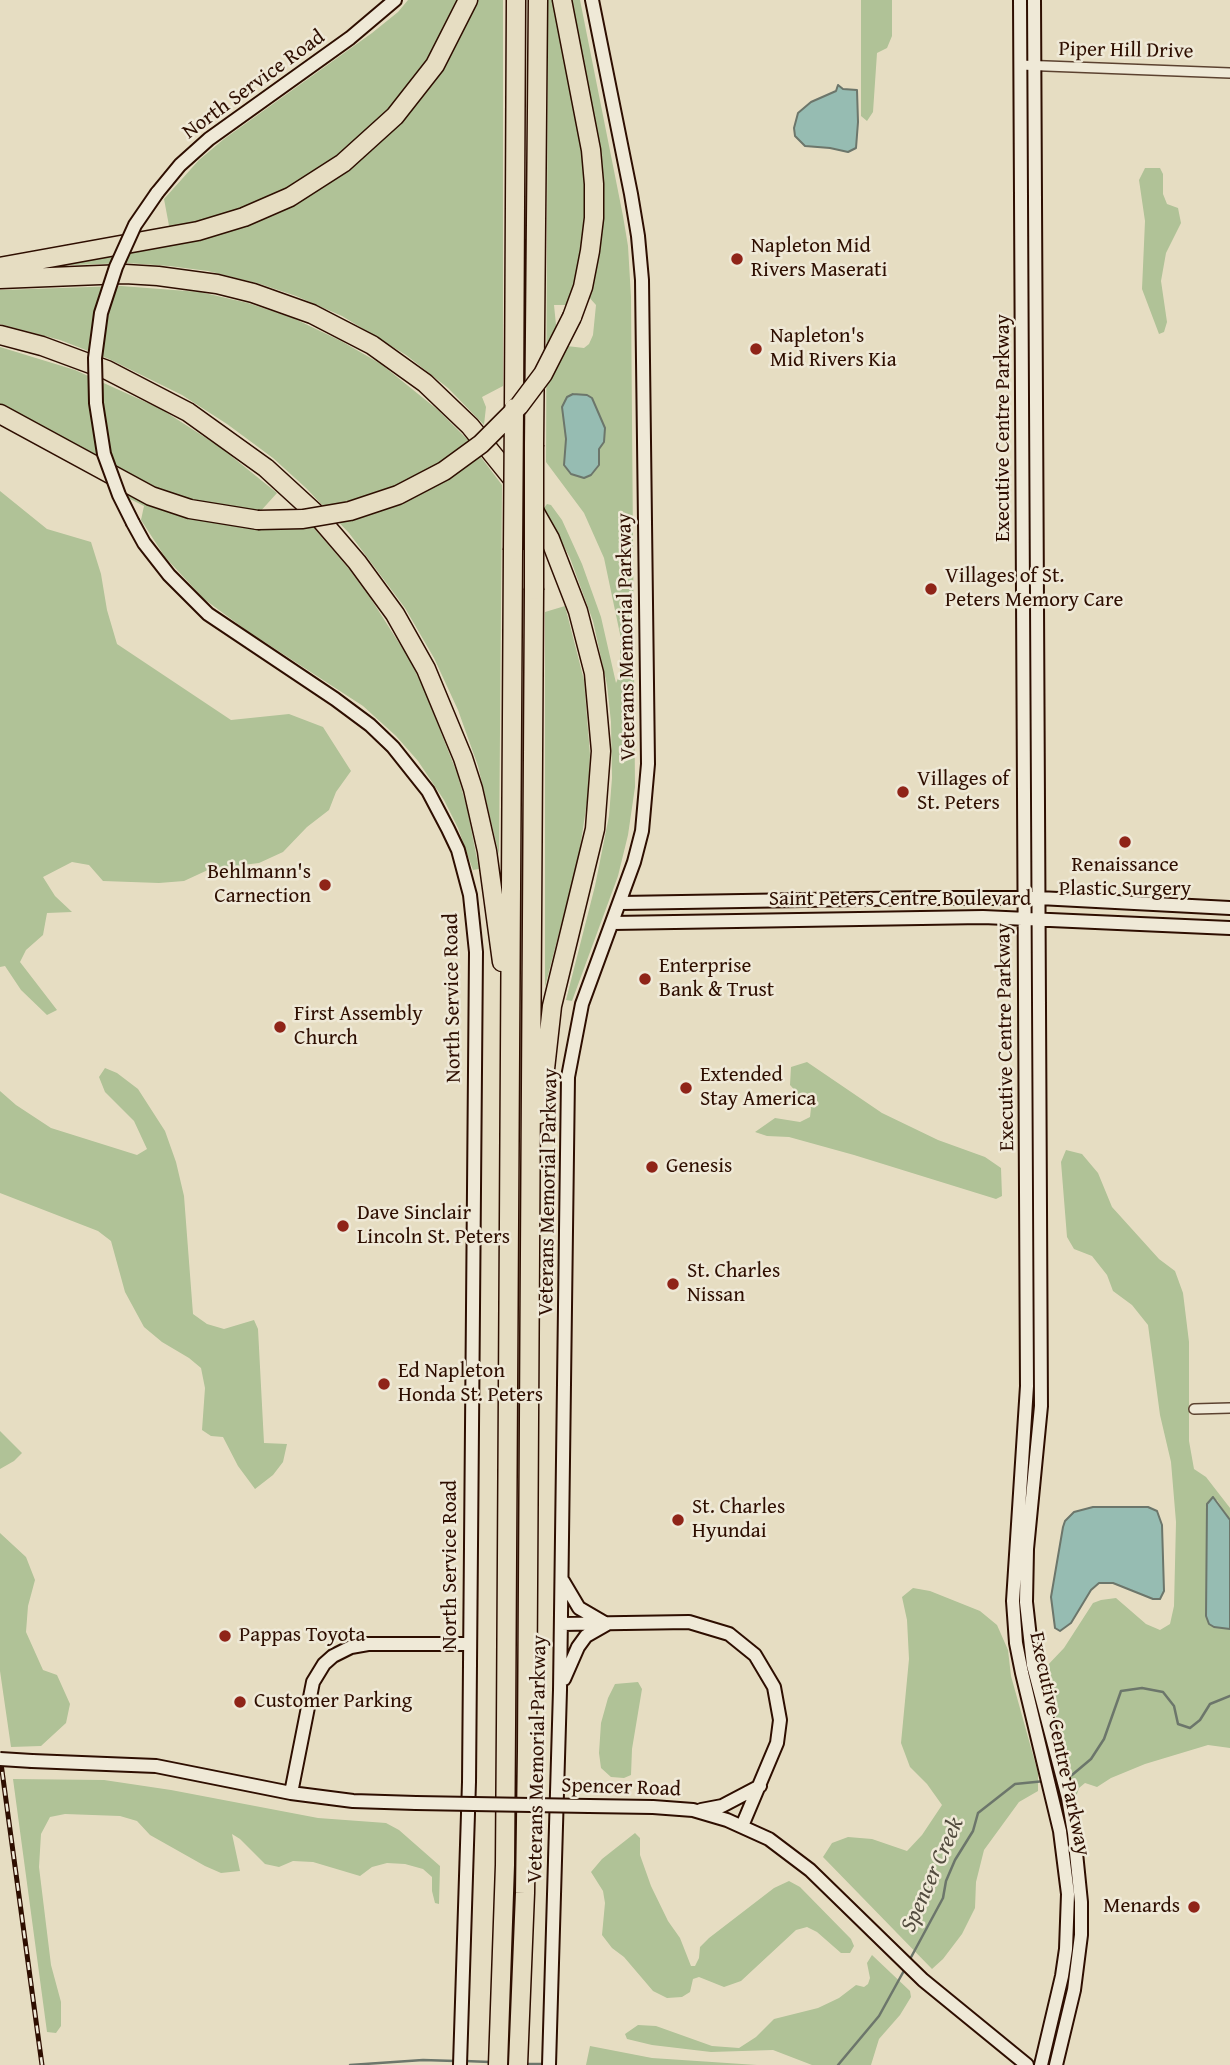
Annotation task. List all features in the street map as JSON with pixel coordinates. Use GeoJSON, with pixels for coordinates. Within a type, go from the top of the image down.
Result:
{"type":"FeatureCollection","features":[{"type":"Feature","properties":{"kind":"highway"},"geometry":{"type":"LineString","coordinates":[[0,268],[198,231],[255,213],[307,187],[362,148],[411,98],[435,65],[468,0]]}},
{"type":"Feature","properties":{"kind":"highway"},"geometry":{"type":"LineString","coordinates":[[498,2065],[505,1865],[516,0]]}},
{"type":"Feature","properties":{"kind":"highway"},"geometry":{"type":"LineString","coordinates":[[518,2065],[527,1803],[538,0]]}},
{"type":"Feature","properties":{"kind":"highway"},"geometry":{"type":"LineString","coordinates":[[0,415],[151,496],[199,511],[258,520],[303,519],[351,511],[398,495],[444,471],[481,444],[519,406],[543,374],[572,317],[589,261],[595,193],[591,150],[562,0]]}},
{"type":"Feature","properties":{"kind":"highway"},"geometry":{"type":"LineString","coordinates":[[0,279],[101,275],[190,279],[241,290],[312,314],[372,345],[425,383],[492,451],[538,516],[569,583],[588,644],[598,701],[601,751],[599,800],[591,852],[552,1006],[543,1102],[532,1152]]}},
{"type":"Feature","properties":{"kind":"highway"},"geometry":{"type":"LineString","coordinates":[[0,335],[42,346],[107,370],[161,396],[216,430],[267,468],[291,490],[364,570],[395,614],[426,669],[463,758],[487,851],[510,1017]]}},
{"type":"Feature","properties":{"kind":"street","name":"North Service Road"},"geometry":{"type":"LineString","coordinates":[[395,0],[351,38],[209,139],[180,165],[157,193],[135,225],[116,267],[102,313],[95,358],[96,403],[104,454],[119,495],[133,523],[169,576],[208,614],[335,699],[370,725],[393,747],[428,791],[458,850],[465,874],[476,952],[469,1807],[460,2065]]}},
{"type":"Feature","properties":{"kind":"street","name":"Veterans Memorial Parkway"},"geometry":{"type":"LineString","coordinates":[[549,2065],[560,1690],[568,1077],[582,1004],[621,903],[642,831],[648,764],[642,280],[631,194],[592,0]]}},
{"type":"Feature","properties":{"kind":"street","name":"Executive Centre Parkway"},"geometry":{"type":"LineString","coordinates":[[1020,0],[1024,918],[1028,1180],[1027,1385],[1013,1601],[1021,1673],[1049,1754],[1068,1798],[1079,1866],[1081,1935],[1074,1990],[1056,2065]]}},
{"type":"Feature","properties":{"kind":"street","name":"Executive Centre Parkway"},"geometry":{"type":"LineString","coordinates":[[1034,0],[1041,1406],[1027,1549],[1026,1602],[1068,1894],[1066,1950],[1055,2014],[1041,2065]]}},
{"type":"Feature","properties":{"kind":"street","name":"Piper Hill Drive"},"geometry":{"type":"LineString","coordinates":[[1020,65],[1230,73]]}},
{"type":"Feature","properties":{"kind":"street","name":"Saint Peters Centre Boulevard"},"geometry":{"type":"LineString","coordinates":[[621,903],[1039,898],[1230,908]]}},
{"type":"Feature","properties":{"kind":"street","name":"Saint Peters Centre Boulevard"},"geometry":{"type":"LineString","coordinates":[[613,923],[1024,918],[1230,928]]}},
{"type":"Feature","properties":{"kind":"street"},"geometry":{"type":"LineString","coordinates":[[1194,1409],[1230,1408]]}},
{"type":"Feature","properties":{"kind":"street"},"geometry":{"type":"LineString","coordinates":[[561,1578],[579,1608],[607,1623]]}},
{"type":"Feature","properties":{"kind":"street"},"geometry":{"type":"LineString","coordinates":[[561,1624],[689,1622],[729,1634],[755,1655],[774,1687],[780,1720],[777,1743],[742,1826]]}},
{"type":"Feature","properties":{"kind":"street"},"geometry":{"type":"LineString","coordinates":[[560,1690],[578,1647],[586,1636],[607,1623]]}},
{"type":"Feature","properties":{"kind":"street"},"geometry":{"type":"LineString","coordinates":[[291,1793],[313,1682],[332,1656],[359,1645],[470,1644]]}},
{"type":"Feature","properties":{"kind":"street","name":"Spencer Road"},"geometry":{"type":"LineString","coordinates":[[0,1759],[156,1766],[291,1793],[353,1801],[693,1810],[742,1826],[769,1839],[810,1870],[923,1980],[1027,2065]]}},
{"type":"Feature","properties":{"kind":"street"},"geometry":{"type":"LineString","coordinates":[[693,1810],[722,1806],[760,1786]]}},
{"type":"Feature","properties":{"kind":"green space"},"geometry":{"type":"Polygon","coordinates":[[[408,0],[461,0],[445,34],[410,90],[347,153],[267,202],[170,231],[164,199],[199,160],[224,139],[372,33],[408,0]]]}},
{"type":"Feature","properties":{"kind":"green space"},"geometry":{"type":"Polygon","coordinates":[[[473,0],[503,0],[503,386],[482,397],[486,407],[484,425],[448,388],[406,355],[342,316],[296,296],[208,271],[169,266],[127,263],[45,266],[192,239],[370,149],[473,0]]]}},
{"type":"Feature","properties":{"kind":"green space"},"geometry":{"type":"Polygon","coordinates":[[[548,0],[556,0],[585,149],[589,194],[587,235],[576,292],[571,305],[554,305],[558,345],[584,348],[589,344],[593,335],[596,305],[587,295],[595,263],[600,218],[598,156],[568,0],[580,0],[628,246],[631,297],[635,787],[628,835],[618,876],[572,1001],[566,1000],[595,886],[609,816],[612,778],[611,722],[607,685],[593,621],[570,558],[544,508],[547,504],[551,505],[562,520],[582,564],[601,617],[616,683],[620,674],[620,634],[604,558],[584,513],[546,462],[548,0]],[[573,394],[567,397],[562,407],[566,439],[564,465],[571,474],[584,478],[591,475],[599,465],[599,448],[604,442],[605,428],[592,398],[573,394]]]}},
{"type":"Feature","properties":{"kind":"green space"},"geometry":{"type":"Polygon","coordinates":[[[861,0],[892,0],[892,36],[887,48],[877,53],[873,112],[867,121],[861,116],[861,0]]]}},
{"type":"Feature","properties":{"kind":"green space"},"geometry":{"type":"Polygon","coordinates":[[[1145,168],[1160,168],[1163,174],[1163,194],[1167,204],[1178,208],[1181,223],[1166,253],[1161,281],[1167,322],[1164,332],[1159,334],[1142,289],[1145,221],[1139,180],[1145,168]]]}},
{"type":"Feature","properties":{"kind":"green space"},"geometry":{"type":"Polygon","coordinates":[[[121,286],[200,292],[248,303],[293,318],[341,341],[381,364],[438,410],[468,440],[502,485],[499,855],[478,766],[458,710],[434,658],[405,608],[349,533],[273,458],[182,395],[109,359],[60,340],[0,324],[0,290],[121,286]]]}},
{"type":"Feature","properties":{"kind":"green space"},"geometry":{"type":"Polygon","coordinates":[[[0,347],[75,370],[161,409],[220,447],[277,493],[258,514],[166,496],[0,408],[0,347]]]}},
{"type":"Feature","properties":{"kind":"green space"},"geometry":{"type":"Polygon","coordinates":[[[0,491],[47,529],[91,542],[117,644],[231,720],[289,714],[323,727],[351,771],[336,792],[329,810],[307,827],[283,852],[259,863],[210,869],[184,881],[159,883],[103,881],[89,865],[72,862],[43,877],[55,896],[72,912],[47,913],[43,935],[26,950],[20,962],[57,1010],[47,1015],[21,990],[5,966],[0,967],[0,491]]]}},
{"type":"Feature","properties":{"kind":"green space"},"geometry":{"type":"Polygon","coordinates":[[[126,493],[204,520],[259,528],[299,513],[314,528],[371,599],[408,657],[423,687],[457,773],[479,869],[473,870],[458,828],[444,800],[418,761],[396,736],[363,706],[246,630],[204,599],[165,557],[141,520],[144,506],[126,497],[126,493]]]}},
{"type":"Feature","properties":{"kind":"green space"},"geometry":{"type":"Polygon","coordinates":[[[565,606],[584,680],[590,755],[588,795],[579,855],[545,987],[545,612],[565,606]]]}},
{"type":"Feature","properties":{"kind":"green space"},"geometry":{"type":"Polygon","coordinates":[[[807,1062],[882,1113],[938,1140],[985,1157],[1001,1168],[1002,1196],[996,1199],[854,1155],[789,1137],[767,1136],[755,1132],[775,1118],[800,1122],[810,1117],[811,1108],[790,1085],[791,1067],[807,1062]]]}},
{"type":"Feature","properties":{"kind":"green space"},"geometry":{"type":"Polygon","coordinates":[[[105,1068],[117,1073],[138,1089],[165,1131],[184,1196],[193,1314],[207,1324],[224,1329],[254,1320],[258,1329],[264,1443],[287,1444],[283,1462],[273,1475],[255,1489],[238,1466],[223,1437],[211,1436],[202,1430],[205,1388],[201,1368],[144,1327],[125,1292],[111,1241],[98,1231],[0,1193],[0,1091],[51,1128],[137,1155],[147,1149],[134,1121],[105,1092],[99,1077],[105,1068]]]}},
{"type":"Feature","properties":{"kind":"green space"},"geometry":{"type":"Polygon","coordinates":[[[1066,1150],[1082,1154],[1098,1173],[1112,1207],[1159,1259],[1175,1271],[1183,1293],[1189,1342],[1189,1441],[1194,1469],[1206,1477],[1230,1508],[1230,1520],[1217,1500],[1207,1504],[1206,1616],[1209,1624],[1214,1627],[1230,1629],[1230,1748],[1208,1745],[1145,1764],[1097,1787],[1085,1783],[1079,1788],[1075,1800],[1045,1668],[1064,1648],[1093,1603],[1101,1600],[1116,1598],[1146,1624],[1160,1630],[1170,1624],[1174,1606],[1176,1522],[1171,1462],[1160,1415],[1148,1325],[1132,1305],[1113,1291],[1107,1275],[1092,1256],[1074,1249],[1067,1237],[1061,1162],[1066,1150]]]}},
{"type":"Feature","properties":{"kind":"green space"},"geometry":{"type":"Polygon","coordinates":[[[0,1431],[22,1453],[0,1469],[0,1431]]]}},
{"type":"Feature","properties":{"kind":"green space"},"geometry":{"type":"Polygon","coordinates":[[[0,1533],[26,1557],[35,1580],[28,1606],[26,1632],[43,1670],[57,1675],[70,1704],[66,1723],[41,1746],[11,1747],[0,1671],[0,1533]]]}},
{"type":"Feature","properties":{"kind":"green space"},"geometry":{"type":"Polygon","coordinates":[[[913,1588],[930,1591],[980,1611],[997,1625],[1008,1650],[1011,1676],[1038,1773],[1038,1791],[1019,1802],[984,1850],[976,1882],[975,1908],[962,1934],[932,1969],[823,1857],[832,1843],[848,1837],[872,1839],[907,1851],[922,1835],[942,1805],[910,1767],[901,1743],[909,1659],[907,1620],[902,1597],[913,1588]]]}},
{"type":"Feature","properties":{"kind":"green space"},"geometry":{"type":"Polygon","coordinates":[[[638,1682],[642,1689],[632,1749],[631,1775],[624,1778],[611,1777],[601,1768],[599,1753],[601,1723],[608,1698],[615,1684],[638,1682]]]}},
{"type":"Feature","properties":{"kind":"green space"},"geometry":{"type":"Polygon","coordinates":[[[13,1779],[104,1780],[318,1818],[386,1823],[399,1830],[440,1866],[439,1904],[435,1903],[432,1877],[423,1869],[405,1864],[387,1863],[372,1867],[360,1876],[313,1862],[293,1861],[279,1867],[265,1864],[232,1834],[240,1871],[221,1873],[150,1835],[137,1821],[120,1816],[65,1814],[50,1817],[41,1834],[39,1867],[51,1965],[61,2002],[61,2026],[56,2033],[47,2032],[13,1779]]]}},
{"type":"Feature","properties":{"kind":"green space"},"geometry":{"type":"Polygon","coordinates":[[[635,1833],[640,1838],[640,1855],[651,1886],[668,1921],[680,1938],[691,1966],[695,1966],[700,1947],[709,1938],[774,1888],[789,1881],[800,1887],[851,1939],[854,1946],[850,1953],[841,1953],[817,1932],[807,1927],[796,1930],[741,1981],[724,1987],[699,1977],[693,1979],[690,1992],[682,1997],[667,1998],[653,1991],[602,1935],[605,1903],[603,1891],[591,1872],[602,1859],[635,1833]]]}},
{"type":"Feature","properties":{"kind":"green space"},"geometry":{"type":"Polygon","coordinates":[[[872,1955],[910,1991],[911,1997],[900,2015],[879,2039],[871,2065],[812,2065],[773,2050],[711,2052],[652,2045],[627,2039],[625,2034],[638,2025],[656,2026],[712,2046],[739,2048],[756,2037],[774,2019],[818,2008],[839,1998],[856,1985],[864,1987],[870,1978],[867,1963],[872,1955]]]}},
{"type":"Feature","properties":{"kind":"green space"},"geometry":{"type":"Polygon","coordinates":[[[590,2046],[652,2058],[757,2065],[586,2065],[590,2046]]]}},
{"type":"Feature","properties":{"kind":"water"},"geometry":{"type":"Polygon","coordinates":[[[838,85],[843,89],[857,90],[856,148],[848,152],[805,146],[795,136],[798,113],[811,102],[836,91],[838,85]]]}},
{"type":"Feature","properties":{"kind":"water"},"geometry":{"type":"Polygon","coordinates":[[[573,394],[592,398],[605,428],[604,442],[599,449],[599,465],[591,475],[584,478],[571,474],[564,465],[566,439],[562,407],[567,397],[573,394]]]}},
{"type":"Feature","properties":{"kind":"water"},"geometry":{"type":"Polygon","coordinates":[[[1213,1497],[1230,1520],[1230,1629],[1214,1627],[1209,1624],[1206,1616],[1207,1504],[1213,1497]]]}},
{"type":"Feature","properties":{"kind":"water"},"geometry":{"type":"Polygon","coordinates":[[[1093,1507],[1148,1507],[1157,1511],[1162,1525],[1164,1591],[1160,1599],[1153,1599],[1113,1583],[1099,1583],[1091,1590],[1071,1623],[1060,1631],[1055,1628],[1051,1597],[1063,1527],[1074,1512],[1093,1507]]]}},
{"type":"Feature","properties":{"kind":"waterway","name":"Spencer Creek"},"geometry":{"type":"LineString","coordinates":[[1065,1777],[1072,1775],[1091,1759],[1104,1739],[1121,1691],[1142,1688],[1163,1692],[1174,1706],[1178,1724],[1190,1728],[1200,1720],[1210,1704],[1230,1696]]}},
{"type":"Feature","properties":{"kind":"waterway","name":"Spencer Creek"},"geometry":{"type":"LineString","coordinates":[[909,1961],[943,1898],[946,1881],[973,1831],[978,1813],[1015,1784],[1045,1781]]}},
{"type":"Feature","properties":{"kind":"waterway","name":"Spencer Creek"},"geometry":{"type":"LineString","coordinates":[[838,2065],[879,2016],[906,1967]]}},
{"type":"Feature","properties":{"kind":"waterway","name":"Spencer Creek"},"geometry":{"type":"LineString","coordinates":[[350,2065],[423,2060],[455,2061]]}},
{"type":"Feature","properties":{"kind":"waterway","name":"Spencer Creek"},"geometry":{"type":"LineString","coordinates":[[465,2061],[490,2062]]}},
{"type":"Feature","properties":{"kind":"waterway","name":"Spencer Creek"},"geometry":{"type":"LineString","coordinates":[[524,2064],[546,2064]]}},
{"type":"Feature","properties":{"kind":"railway"},"geometry":{"type":"LineString","coordinates":[[0,1756],[42,2065]]}},
{"type":"Feature","properties":{"kind":"place","name":"Napleton Mid Rivers Maserati"},"geometry":{"type":"Point","coordinates":[737,259]}},
{"type":"Feature","properties":{"kind":"place","name":"Napleton's Mid Rivers Kia"},"geometry":{"type":"Point","coordinates":[756,349]}},
{"type":"Feature","properties":{"kind":"place","name":"Villages of St. Peters Memory Care"},"geometry":{"type":"Point","coordinates":[931,589]}},
{"type":"Feature","properties":{"kind":"place","name":"Villages of St. Peters"},"geometry":{"type":"Point","coordinates":[903,792]}},
{"type":"Feature","properties":{"kind":"place","name":"Renaissance Plastic Surgery"},"geometry":{"type":"Point","coordinates":[1125,842]}},
{"type":"Feature","properties":{"kind":"place","name":"Behlmann's Carnection"},"geometry":{"type":"Point","coordinates":[325,885]}},
{"type":"Feature","properties":{"kind":"place","name":"Enterprise Bank & Trust"},"geometry":{"type":"Point","coordinates":[645,979]}},
{"type":"Feature","properties":{"kind":"place","name":"First Assembly Church"},"geometry":{"type":"Point","coordinates":[280,1027]}},
{"type":"Feature","properties":{"kind":"place","name":"Extended Stay America"},"geometry":{"type":"Point","coordinates":[686,1088]}},
{"type":"Feature","properties":{"kind":"place","name":"Genesis"},"geometry":{"type":"Point","coordinates":[652,1167]}},
{"type":"Feature","properties":{"kind":"place","name":"Dave Sinclair Lincoln St. Peters"},"geometry":{"type":"Point","coordinates":[343,1226]}},
{"type":"Feature","properties":{"kind":"place","name":"St. Charles Nissan"},"geometry":{"type":"Point","coordinates":[673,1284]}},
{"type":"Feature","properties":{"kind":"place","name":"Ed Napleton Honda St. Peters"},"geometry":{"type":"Point","coordinates":[384,1384]}},
{"type":"Feature","properties":{"kind":"place","name":"St. Charles Hyundai"},"geometry":{"type":"Point","coordinates":[678,1520]}},
{"type":"Feature","properties":{"kind":"place","name":"Pappas Toyota"},"geometry":{"type":"Point","coordinates":[225,1636]}},
{"type":"Feature","properties":{"kind":"place","name":"Customer Parking"},"geometry":{"type":"Point","coordinates":[240,1702]}},
{"type":"Feature","properties":{"kind":"place","name":"Menards"},"geometry":{"type":"Point","coordinates":[1194,1907]}}]}
